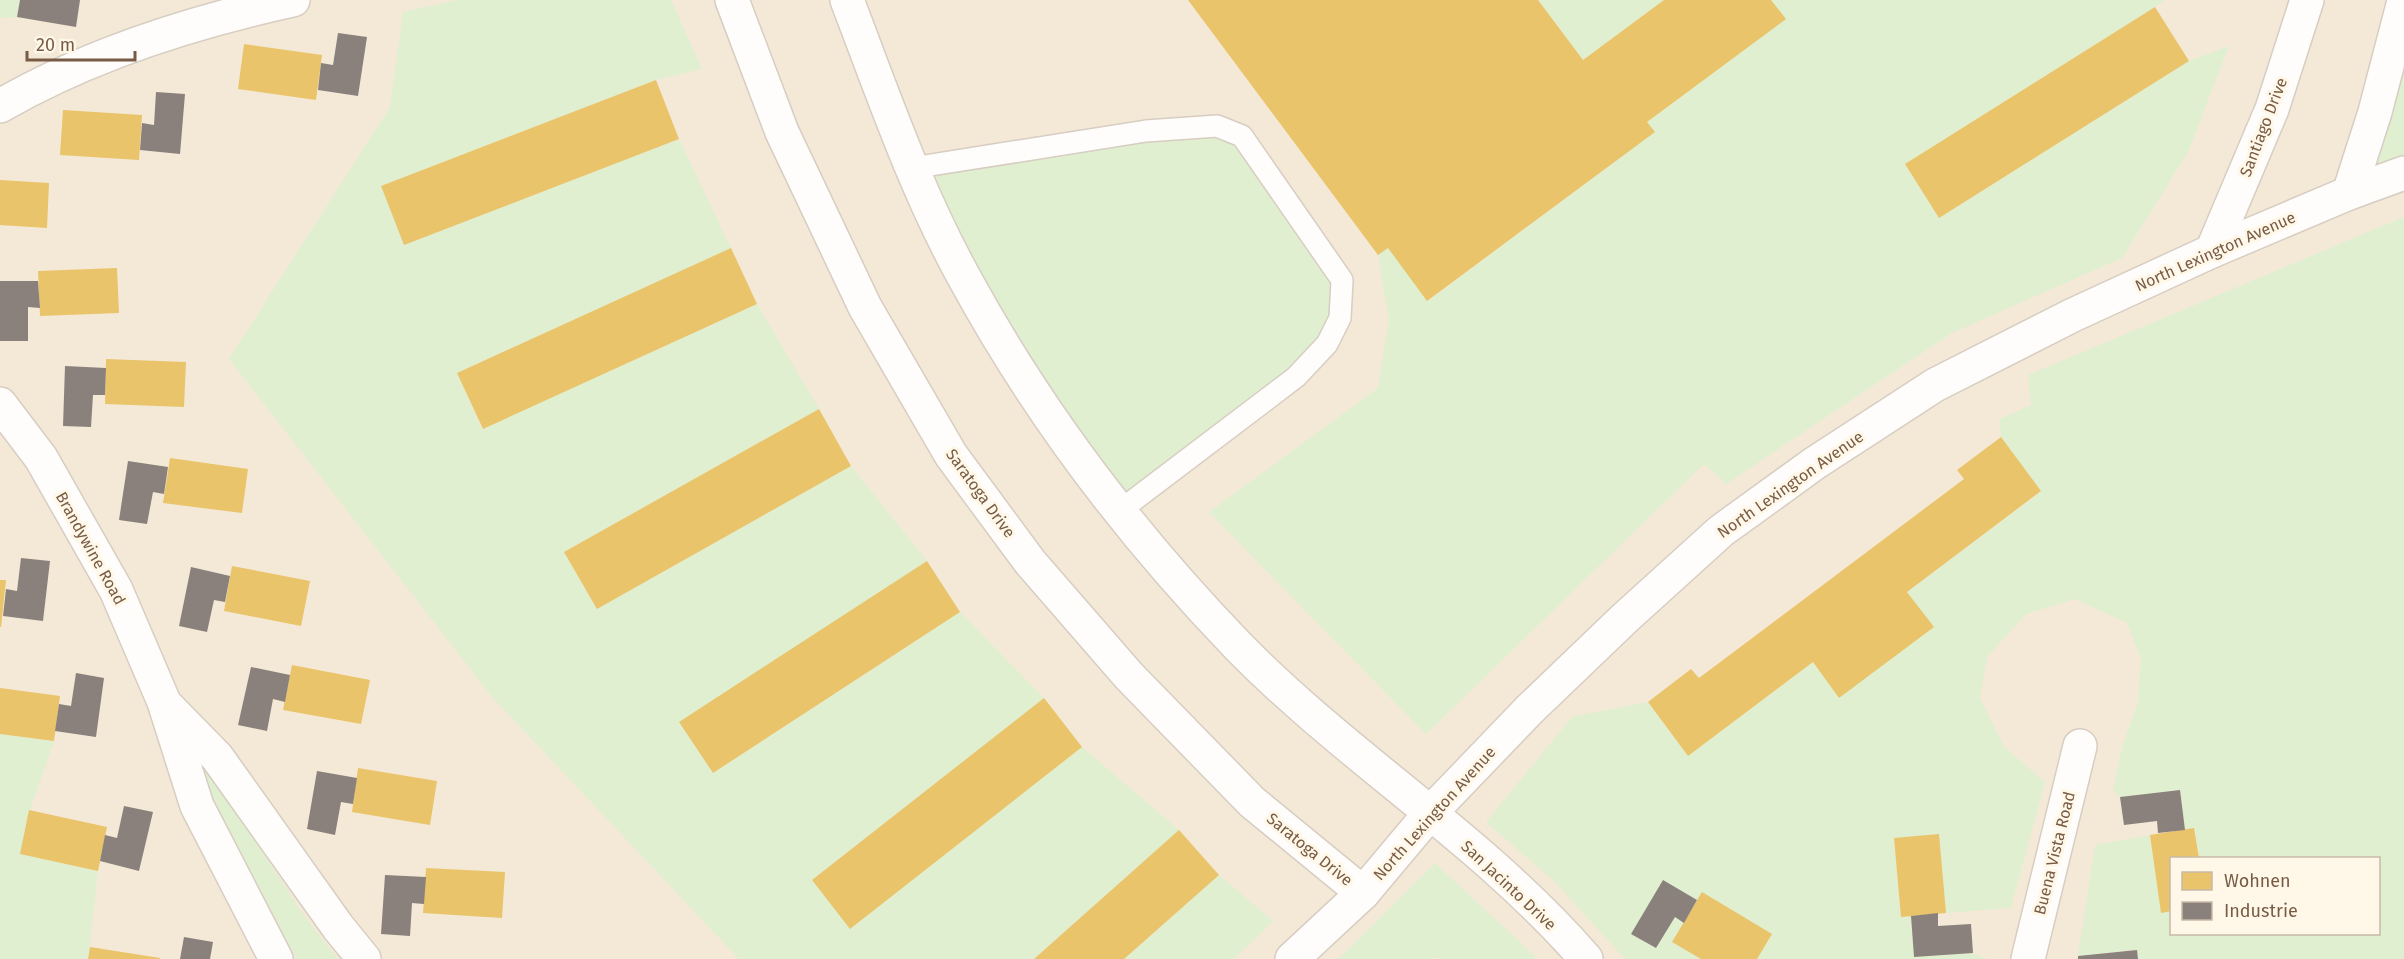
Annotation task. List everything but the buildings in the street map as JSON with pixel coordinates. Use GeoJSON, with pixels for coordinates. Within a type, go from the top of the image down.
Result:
{"type":"FeatureCollection","features":[{"type":"Feature","properties":{"kind":"street"},"geometry":{"type":"LineString","coordinates":[[0,106],[31,88],[134,44],[224,15],[293,0]]}},
{"type":"Feature","properties":{"kind":"street","name":"Saratoga Drive"},"geometry":{"type":"LineString","coordinates":[[732,0],[782,132],[855,286],[951,454],[1030,562],[1129,676],[1252,802],[1363,892]]}},
{"type":"Feature","properties":{"kind":"street"},"geometry":{"type":"LineString","coordinates":[[847,0],[912,168],[964,278],[1033,394],[1118,512],[1238,646],[1363,760],[1431,812]]}},
{"type":"Feature","properties":{"kind":"street","name":"Santiago Drive"},"geometry":{"type":"LineString","coordinates":[[2212,251],[2272,109],[2307,0]]}},
{"type":"Feature","properties":{"kind":"street"},"geometry":{"type":"LineString","coordinates":[[2349,193],[2404,1]]}},
{"type":"Feature","properties":{"kind":"street","name":"North Lexington Avenue"},"geometry":{"type":"LineString","coordinates":[[1292,959],[1363,892],[1431,812],[1530,709],[1721,531],[1815,463],[1935,385],[2073,315],[2212,251],[2349,193],[2404,173]]}},
{"type":"Feature","properties":{"kind":"street","name":"Brandywine Road"},"geometry":{"type":"LineString","coordinates":[[0,404],[41,458],[116,590],[164,702],[197,806],[276,959]]}},
{"type":"Feature","properties":{"kind":"street","name":"Brandywine Road"},"geometry":{"type":"LineString","coordinates":[[164,702],[217,757],[338,927],[364,959]]}},
{"type":"Feature","properties":{"kind":"street","name":"Buena Vista Road"},"geometry":{"type":"LineString","coordinates":[[2028,959],[2080,747]]}},
{"type":"Feature","properties":{"kind":"street","name":"San Jacinto Drive"},"geometry":{"type":"LineString","coordinates":[[1431,812],[1509,882],[1586,959]]}},
{"type":"Feature","properties":{"kind":"lane"},"geometry":{"type":"LineString","coordinates":[[912,168],[1146,131],[1217,126],[1242,136],[1342,280],[1340,318],[1327,344],[1296,376],[1118,512]]}},
{"type":"Feature","properties":{"kind":"shaded area"},"geometry":{"type":"Polygon","coordinates":[[[0,0],[2404,0],[2404,959],[0,959],[0,0]]]}},
{"type":"Feature","properties":{"kind":"green space"},"geometry":{"type":"Polygon","coordinates":[[[0,0],[20,0],[17,17],[0,18],[0,0]]]}},
{"type":"Feature","properties":{"kind":"green space"},"geometry":{"type":"Polygon","coordinates":[[[456,0],[671,0],[702,69],[656,80],[381,186],[404,245],[679,139],[731,248],[457,373],[482,429],[757,304],[819,409],[564,552],[597,609],[851,466],[927,561],[680,723],[713,773],[960,612],[1044,698],[812,880],[850,928],[1082,747],[1179,830],[1034,959],[739,959],[493,698],[229,359],[390,107],[403,12],[456,0]]]}},
{"type":"Feature","properties":{"kind":"green space"},"geometry":{"type":"Polygon","coordinates":[[[1538,0],[1664,0],[1583,60],[1538,0]]]}},
{"type":"Feature","properties":{"kind":"green space"},"geometry":{"type":"Polygon","coordinates":[[[1771,0],[2166,0],[1905,164],[1939,218],[2189,61],[2229,46],[2188,152],[2122,258],[1952,333],[1726,484],[1704,464],[1426,734],[1209,512],[1378,388],[1389,320],[1378,255],[1388,248],[1428,301],[1655,132],[1647,122],[1785,19],[1771,0]]]}},
{"type":"Feature","properties":{"kind":"green space"},"geometry":{"type":"Polygon","coordinates":[[[2404,1],[2404,173],[2349,193],[2404,1]]]}},
{"type":"Feature","properties":{"kind":"green space"},"geometry":{"type":"Polygon","coordinates":[[[1146,131],[1242,136],[1342,280],[1327,344],[1118,512],[912,168],[1146,131]]]}},
{"type":"Feature","properties":{"kind":"green space"},"geometry":{"type":"Polygon","coordinates":[[[2404,217],[2404,959],[2138,959],[2136,950],[2078,956],[2095,845],[2150,835],[2161,912],[2170,911],[2170,935],[2380,935],[2380,857],[2199,857],[2194,829],[2185,830],[2180,790],[2120,797],[2113,790],[2123,744],[2138,702],[2141,659],[2127,623],[2075,599],[2026,614],[1987,657],[1980,698],[2004,747],[2045,782],[2011,908],[1946,913],[1939,834],[1894,839],[1901,917],[1911,916],[1914,956],[1973,953],[1988,959],[1625,959],[1555,882],[1486,822],[1572,717],[1648,702],[1688,756],[1813,662],[1839,697],[1933,627],[1907,592],[2041,492],[2001,437],[1999,419],[2031,405],[2028,375],[2404,217]]]}},
{"type":"Feature","properties":{"kind":"green space"},"geometry":{"type":"Polygon","coordinates":[[[0,734],[54,741],[30,810],[20,854],[98,871],[88,959],[0,959],[0,734]]]}},
{"type":"Feature","properties":{"kind":"green space"},"geometry":{"type":"Polygon","coordinates":[[[203,762],[305,917],[338,959],[296,959],[198,768],[203,762]]]}},
{"type":"Feature","properties":{"kind":"green space"},"geometry":{"type":"Polygon","coordinates":[[[1435,863],[1535,956],[1533,959],[1442,959],[1437,957],[1436,959],[1338,959],[1435,863]]]}},
{"type":"Feature","properties":{"kind":"green space"},"geometry":{"type":"Polygon","coordinates":[[[1219,875],[1273,921],[1234,959],[1124,959],[1219,875]]]}}]}
